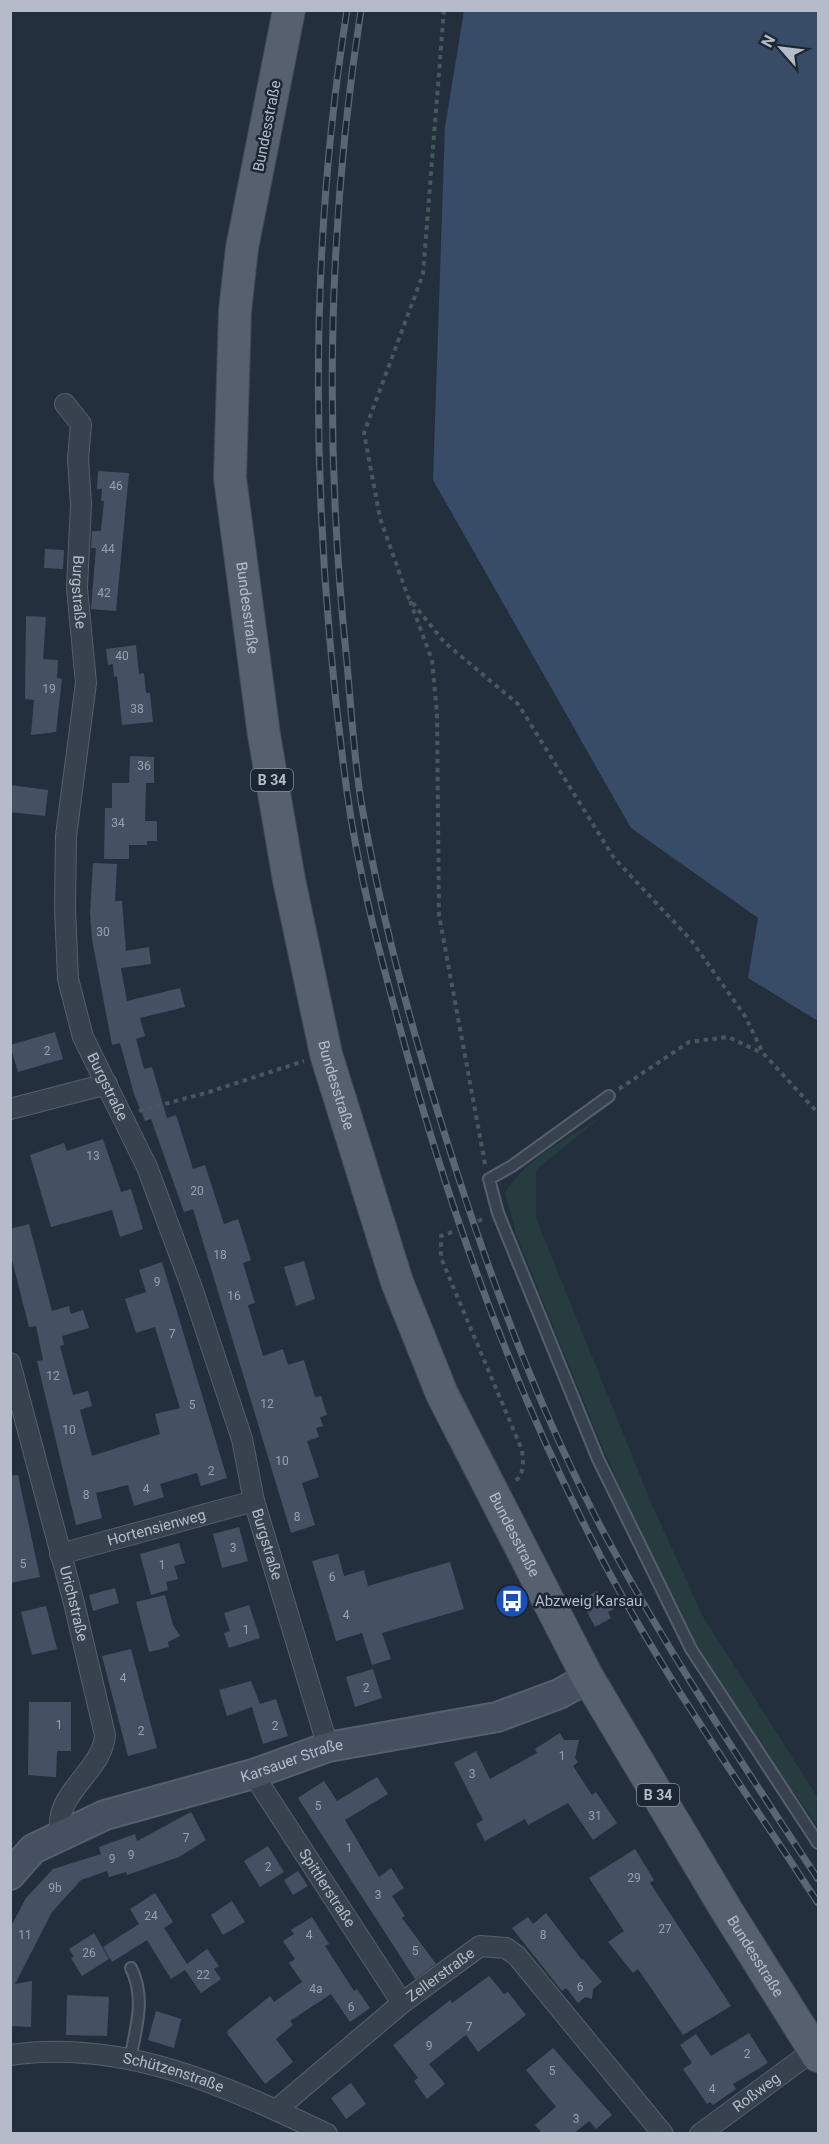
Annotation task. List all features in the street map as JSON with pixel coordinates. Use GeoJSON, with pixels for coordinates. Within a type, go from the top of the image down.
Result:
{"type":"FeatureCollection","features":[{"type":"Feature","properties":{"kind":"main road","name":"Bundesstraße"},"geometry":{"type":"LineString","coordinates":[[290,10],[242,248],[234,311],[230,478],[264,735],[289,880],[326,1054],[397,1282],[442,1394],[588,1678],[727,1911],[816,2053]]}},
{"type":"Feature","properties":{"kind":"street","name":"Burgstraße"},"geometry":{"type":"LineString","coordinates":[[65,404],[81,424],[78,459],[81,505],[77,588],[86,683],[66,836],[65,908],[68,979],[83,1036],[147,1167],[192,1288],[242,1439],[254,1501],[328,1747]]}},
{"type":"Feature","properties":{"kind":"street"},"geometry":{"type":"LineString","coordinates":[[10,1108],[107,1084]]}},
{"type":"Feature","properties":{"kind":"street","name":"Urichstraße"},"geometry":{"type":"LineString","coordinates":[[10,1363],[105,1736],[96,1761],[64,1806],[59,1825],[62,1835]]}},
{"type":"Feature","properties":{"kind":"street","name":"Hortensienweg"},"geometry":{"type":"LineString","coordinates":[[60,1554],[254,1501]]}},
{"type":"Feature","properties":{"kind":"street","name":"Karsauer Straße"},"geometry":{"type":"LineString","coordinates":[[10,1875],[33,1849],[105,1815],[253,1774],[328,1747],[497,1717],[559,1694],[588,1678]]}},
{"type":"Feature","properties":{"kind":"street","name":"Spittlerstraße"},"geometry":{"type":"LineString","coordinates":[[253,1774],[402,2004]]}},
{"type":"Feature","properties":{"kind":"street","name":"Zellerstraße"},"geometry":{"type":"LineString","coordinates":[[276,2110],[402,2004],[480,1946],[506,1948],[518,1956],[663,2133]]}},
{"type":"Feature","properties":{"kind":"street","name":"Schützenstraße"},"geometry":{"type":"LineString","coordinates":[[10,2055],[57,2052],[100,2053],[157,2063],[276,2110],[327,2133]]}},
{"type":"Feature","properties":{"kind":"street","name":"Roßweg"},"geometry":{"type":"LineString","coordinates":[[700,2133],[816,2053]]}},
{"type":"Feature","properties":{"kind":"lane"},"geometry":{"type":"LineString","coordinates":[[609,1096],[512,1166],[489,1179],[498,1213],[597,1459],[691,1650],[819,1843]]}},
{"type":"Feature","properties":{"kind":"lane"},"geometry":{"type":"LineString","coordinates":[[130,2059],[140,2008],[139,1984],[131,1968]]}},
{"type":"Feature","properties":{"kind":"path"},"geometry":{"type":"LineString","coordinates":[[444,10],[423,273],[364,433],[380,518],[432,660],[437,714],[439,915],[465,1064],[489,1179]]}},
{"type":"Feature","properties":{"kind":"path"},"geometry":{"type":"LineString","coordinates":[[408,597],[444,642],[518,704],[614,858],[691,940],[745,1016],[763,1053],[819,1113]]}},
{"type":"Feature","properties":{"kind":"path"},"geometry":{"type":"LineString","coordinates":[[609,1096],[689,1042],[728,1037],[763,1053]]}},
{"type":"Feature","properties":{"kind":"path"},"geometry":{"type":"LineString","coordinates":[[121,1116],[209,1092],[326,1054]]}},
{"type":"Feature","properties":{"kind":"path"},"geometry":{"type":"LineString","coordinates":[[452,1232],[439,1239],[441,1258],[522,1450],[523,1466],[520,1478],[494,1494]]}},
{"type":"Feature","properties":{"kind":"green space"},"geometry":{"type":"Polygon","coordinates":[[[602,1116],[536,1170],[536,1218],[650,1500],[702,1615],[818,1798],[818,1826],[774,1765],[682,1621],[604,1451],[516,1234],[505,1193],[524,1169],[536,1159],[602,1116]]]}},
{"type":"Feature","properties":{"kind":"water"},"geometry":{"type":"Polygon","coordinates":[[[464,11],[818,11],[818,1021],[748,978],[758,918],[631,828],[433,480],[445,127],[464,11]]]}},
{"type":"Feature","properties":{"kind":"building"},"geometry":{"type":"Polygon","coordinates":[[[98,471],[129,473],[116,611],[91,609],[96,548],[91,548],[92,531],[101,531],[104,501],[101,501],[102,489],[97,489],[98,471]]]}},
{"type":"Feature","properties":{"kind":"building"},"geometry":{"type":"Polygon","coordinates":[[[45,549],[64,550],[63,569],[44,568],[45,549]]]}},
{"type":"Feature","properties":{"kind":"building"},"geometry":{"type":"Polygon","coordinates":[[[26,616],[46,617],[43,659],[58,660],[57,678],[62,679],[56,732],[31,735],[34,700],[25,699],[26,616]]]}},
{"type":"Feature","properties":{"kind":"building"},"geometry":{"type":"Polygon","coordinates":[[[136,645],[139,674],[144,673],[146,693],[150,693],[153,722],[122,725],[117,676],[114,677],[113,664],[108,665],[106,649],[136,645]]]}},
{"type":"Feature","properties":{"kind":"building"},"geometry":{"type":"Polygon","coordinates":[[[130,756],[154,757],[154,783],[146,783],[145,821],[157,821],[157,841],[147,841],[147,845],[129,845],[129,859],[104,859],[105,808],[112,808],[112,783],[129,783],[130,756]]]}},
{"type":"Feature","properties":{"kind":"building"},"geometry":{"type":"Polygon","coordinates":[[[10,785],[48,790],[45,816],[10,812],[10,785]]]}},
{"type":"Feature","properties":{"kind":"building"},"geometry":{"type":"Polygon","coordinates":[[[93,863],[117,864],[115,901],[122,901],[126,951],[149,947],[151,964],[121,968],[127,1001],[180,988],[185,1007],[140,1018],[145,1036],[136,1039],[144,1069],[152,1067],[167,1118],[176,1115],[193,1169],[205,1165],[224,1224],[238,1219],[251,1260],[243,1263],[255,1303],[248,1305],[263,1356],[283,1349],[288,1365],[304,1360],[315,1397],[321,1396],[327,1415],[320,1417],[323,1426],[316,1428],[319,1437],[307,1441],[319,1477],[302,1483],[315,1525],[291,1533],[193,1209],[184,1212],[151,1119],[145,1121],[134,1094],[120,1043],[112,1045],[92,939],[90,913],[93,863]]]}},
{"type":"Feature","properties":{"kind":"building"},"geometry":{"type":"Polygon","coordinates":[[[55,1032],[63,1059],[18,1072],[10,1045],[55,1032]]]}},
{"type":"Feature","properties":{"kind":"building"},"geometry":{"type":"Polygon","coordinates":[[[103,1139],[121,1192],[131,1189],[143,1229],[120,1237],[112,1210],[51,1227],[30,1155],[64,1143],[67,1151],[103,1139]]]}},
{"type":"Feature","properties":{"kind":"building"},"geometry":{"type":"Polygon","coordinates":[[[29,1224],[52,1311],[69,1306],[71,1314],[83,1310],[89,1328],[62,1336],[64,1345],[60,1346],[73,1395],[88,1391],[92,1406],[80,1410],[92,1456],[160,1434],[155,1414],[180,1408],[155,1327],[136,1333],[125,1299],[146,1292],[139,1270],[162,1262],[227,1478],[201,1486],[197,1473],[160,1484],[164,1497],[134,1506],[128,1485],[96,1493],[102,1518],[76,1525],[37,1361],[43,1360],[36,1326],[29,1327],[10,1252],[10,1229],[29,1224]]]}},
{"type":"Feature","properties":{"kind":"building"},"geometry":{"type":"Polygon","coordinates":[[[304,1261],[315,1299],[296,1306],[284,1267],[304,1261]]]}},
{"type":"Feature","properties":{"kind":"building"},"geometry":{"type":"Polygon","coordinates":[[[18,1475],[40,1577],[10,1583],[10,1476],[18,1475]]]}},
{"type":"Feature","properties":{"kind":"building"},"geometry":{"type":"Polygon","coordinates":[[[239,1527],[248,1561],[222,1568],[213,1534],[239,1527]]]}},
{"type":"Feature","properties":{"kind":"building"},"geometry":{"type":"Polygon","coordinates":[[[179,1543],[185,1563],[174,1566],[178,1579],[166,1582],[168,1590],[151,1595],[140,1554],[179,1543]]]}},
{"type":"Feature","properties":{"kind":"building"},"geometry":{"type":"Polygon","coordinates":[[[338,1554],[344,1576],[364,1570],[368,1586],[450,1562],[464,1609],[382,1633],[391,1659],[372,1665],[362,1633],[336,1641],[312,1561],[338,1554]]]}},
{"type":"Feature","properties":{"kind":"building"},"geometry":{"type":"Polygon","coordinates":[[[115,1588],[119,1603],[93,1611],[89,1595],[115,1588]]]}},
{"type":"Feature","properties":{"kind":"building"},"geometry":{"type":"Polygon","coordinates":[[[597,1591],[600,1596],[606,1593],[614,1609],[608,1612],[611,1618],[595,1627],[581,1600],[597,1591]]]}},
{"type":"Feature","properties":{"kind":"building"},"geometry":{"type":"Polygon","coordinates":[[[165,1595],[173,1625],[180,1636],[168,1642],[169,1647],[149,1652],[136,1602],[165,1595]]]}},
{"type":"Feature","properties":{"kind":"building"},"geometry":{"type":"Polygon","coordinates":[[[249,1605],[260,1638],[229,1648],[224,1633],[230,1631],[224,1613],[249,1605]]]}},
{"type":"Feature","properties":{"kind":"building"},"geometry":{"type":"Polygon","coordinates":[[[46,1606],[57,1649],[32,1655],[21,1612],[46,1606]]]}},
{"type":"Feature","properties":{"kind":"building"},"geometry":{"type":"Polygon","coordinates":[[[131,1649],[157,1748],[128,1756],[102,1656],[131,1649]]]}},
{"type":"Feature","properties":{"kind":"building"},"geometry":{"type":"Polygon","coordinates":[[[373,1669],[382,1698],[355,1707],[346,1677],[373,1669]]]}},
{"type":"Feature","properties":{"kind":"building"},"geometry":{"type":"Polygon","coordinates":[[[251,1681],[260,1704],[276,1699],[288,1736],[263,1744],[252,1707],[227,1716],[219,1690],[251,1681]]]}},
{"type":"Feature","properties":{"kind":"building"},"geometry":{"type":"Polygon","coordinates":[[[29,1702],[71,1702],[71,1751],[57,1751],[56,1777],[28,1775],[29,1702]]]}},
{"type":"Feature","properties":{"kind":"building"},"geometry":{"type":"Polygon","coordinates":[[[560,1733],[564,1740],[579,1740],[575,1758],[578,1762],[573,1766],[592,1795],[596,1792],[617,1823],[593,1840],[568,1803],[528,1825],[525,1819],[485,1841],[476,1824],[483,1820],[454,1763],[476,1751],[490,1779],[537,1753],[535,1749],[560,1733]]]}},
{"type":"Feature","properties":{"kind":"building"},"geometry":{"type":"Polygon","coordinates":[[[377,1777],[388,1794],[345,1820],[379,1877],[391,1868],[404,1888],[392,1896],[405,1916],[402,1918],[436,1964],[415,1979],[298,1798],[324,1781],[337,1801],[377,1777]]]}},
{"type":"Feature","properties":{"kind":"building"},"geometry":{"type":"Polygon","coordinates":[[[191,1812],[206,1840],[179,1857],[127,1875],[126,1872],[109,1877],[107,1871],[81,1880],[52,1912],[15,1984],[32,1981],[31,2027],[10,2026],[10,1928],[26,1898],[53,1869],[101,1854],[99,1847],[135,1834],[137,1841],[191,1812]]]}},
{"type":"Feature","properties":{"kind":"building"},"geometry":{"type":"Polygon","coordinates":[[[268,1846],[284,1872],[260,1887],[244,1861],[268,1846]]]}},
{"type":"Feature","properties":{"kind":"building"},"geometry":{"type":"Polygon","coordinates":[[[635,1849],[654,1880],[650,1883],[731,2006],[683,2035],[638,1969],[633,1973],[608,1942],[624,1931],[589,1878],[635,1849]]]}},
{"type":"Feature","properties":{"kind":"building"},"geometry":{"type":"Polygon","coordinates":[[[298,1871],[308,1886],[293,1895],[284,1880],[298,1871]]]}},
{"type":"Feature","properties":{"kind":"building"},"geometry":{"type":"Polygon","coordinates":[[[155,1893],[173,1922],[164,1928],[187,1964],[207,1949],[219,1966],[214,1969],[221,1979],[201,1993],[185,1970],[171,1979],[147,1940],[112,1962],[103,1947],[139,1924],[130,1909],[155,1893]]]}},
{"type":"Feature","properties":{"kind":"building"},"geometry":{"type":"Polygon","coordinates":[[[232,1901],[245,1922],[223,1935],[211,1915],[232,1901]]]}},
{"type":"Feature","properties":{"kind":"building"},"geometry":{"type":"Polygon","coordinates":[[[546,1913],[602,1982],[593,1989],[592,1999],[585,1997],[578,2003],[566,1988],[562,1991],[512,1928],[528,1917],[533,1924],[546,1913]]]}},
{"type":"Feature","properties":{"kind":"building"},"geometry":{"type":"Polygon","coordinates":[[[312,1917],[329,1944],[325,1946],[354,1991],[357,1989],[370,2008],[350,2022],[331,1994],[290,2021],[293,2025],[276,2039],[293,2062],[265,2084],[226,2032],[229,2033],[227,2031],[270,1996],[274,2002],[302,1982],[289,1963],[295,1959],[283,1941],[294,1934],[291,1930],[312,1917]]]}},
{"type":"Feature","properties":{"kind":"building"},"geometry":{"type":"Polygon","coordinates":[[[94,1933],[109,1959],[82,1976],[71,1958],[74,1957],[69,1949],[94,1933]]]}},
{"type":"Feature","properties":{"kind":"building"},"geometry":{"type":"Polygon","coordinates":[[[489,1976],[504,1994],[508,1992],[526,2015],[478,2052],[466,2035],[429,2064],[445,2084],[427,2099],[414,2081],[418,2078],[393,2045],[450,2000],[452,2003],[489,1976]]]}},
{"type":"Feature","properties":{"kind":"building"},"geometry":{"type":"Polygon","coordinates":[[[67,1995],[109,1997],[107,2036],[66,2035],[67,1995]]]}},
{"type":"Feature","properties":{"kind":"building"},"geometry":{"type":"Polygon","coordinates":[[[156,2011],[181,2019],[174,2048],[148,2040],[156,2011]]]}},
{"type":"Feature","properties":{"kind":"building"},"geometry":{"type":"Polygon","coordinates":[[[749,2033],[768,2063],[733,2084],[736,2089],[713,2105],[710,2102],[707,2104],[683,2069],[692,2063],[680,2045],[696,2034],[711,2056],[749,2033]]]}},
{"type":"Feature","properties":{"kind":"building"},"geometry":{"type":"Polygon","coordinates":[[[553,2048],[612,2115],[596,2129],[589,2121],[574,2133],[542,2133],[535,2125],[556,2107],[526,2070],[553,2048]]]}},
{"type":"Feature","properties":{"kind":"building"},"geometry":{"type":"Polygon","coordinates":[[[351,2083],[366,2104],[346,2119],[331,2098],[351,2083]]]}},
{"type":"Feature","properties":{"kind":"railway"},"geometry":{"type":"LineString","coordinates":[[347,10],[334,107],[325,205],[318,401],[321,500],[326,598],[347,792],[363,882],[377,941],[417,1091],[456,1215],[501,1338],[553,1459],[607,1568],[663,1666],[818,1903]]}},
{"type":"Feature","properties":{"kind":"railway"},"geometry":{"type":"LineString","coordinates":[[361,10],[341,173],[333,336],[332,418],[340,581],[353,732],[361,801],[391,943],[429,1083],[472,1219],[519,1348],[555,1433],[595,1516],[647,1609],[702,1700],[818,1879]]}},
{"type":"Feature","properties":{"kind":"place","name":"Abzweig Karsau"},"geometry":{"type":"Point","coordinates":[512,1601]}}]}
